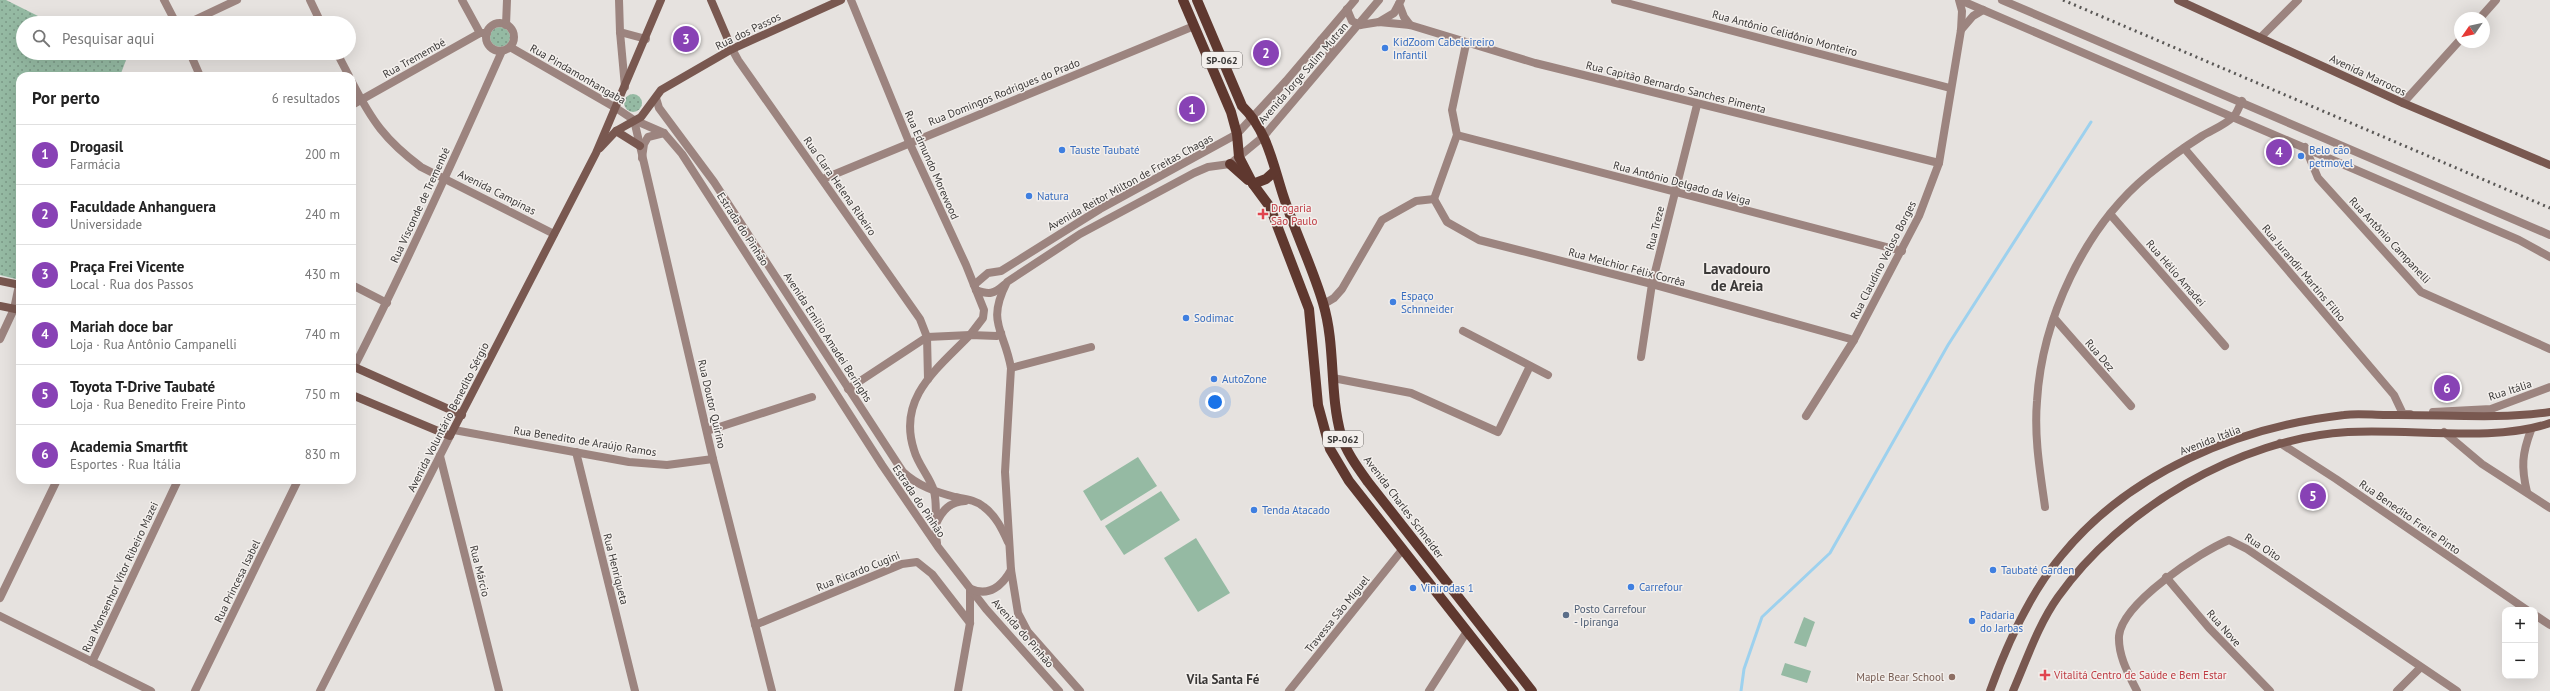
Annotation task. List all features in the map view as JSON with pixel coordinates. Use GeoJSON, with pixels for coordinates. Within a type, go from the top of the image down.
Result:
{"type":"FeatureCollection","features":[{"type":"Feature","properties":{"kind":"main road","name":"Avenida Voluntário Benedito Sérgio"},"geometry":{"type":"LineString","coordinates":[[452,433],[596,153],[646,39],[661,0]]}},
{"type":"Feature","properties":{"kind":"main road"},"geometry":{"type":"LineString","coordinates":[[711,0],[732,48]]}},
{"type":"Feature","properties":{"kind":"main road","name":"Rua dos Passos"},"geometry":{"type":"LineString","coordinates":[[634,120],[641,117],[661,90],[732,48],[841,0]]}},
{"type":"Feature","properties":{"kind":"main road","name":"SP-062"},"geometry":{"type":"LineString","coordinates":[[1183,0],[1229,108],[1237,134],[1239,157],[1253,184],[1270,207],[1309,309],[1318,404],[1330,448],[1349,481],[1466,633],[1514,691]]}},
{"type":"Feature","properties":{"kind":"main road","name":"Avenida Charles Schneider"},"geometry":{"type":"LineString","coordinates":[[1197,0],[1242,106],[1254,117],[1264,136],[1275,171],[1324,304],[1341,436],[1352,458],[1368,482],[1532,691]]}},
{"type":"Feature","properties":{"kind":"main road","name":"Avenida Marrocos"},"geometry":{"type":"LineString","coordinates":[[2178,0],[2403,103],[2550,165]]}},
{"type":"Feature","properties":{"kind":"main road","name":"Avenida Voluntário Benedito Sérgio"},"geometry":{"type":"LineString","coordinates":[[596,153],[616,131],[634,120]]}},
{"type":"Feature","properties":{"kind":"main road"},"geometry":{"type":"LineString","coordinates":[[616,131],[640,146]]}},
{"type":"Feature","properties":{"kind":"main road"},"geometry":{"type":"LineString","coordinates":[[1230,164],[1253,184],[1266,180],[1275,171]]}},
{"type":"Feature","properties":{"kind":"main road"},"geometry":{"type":"LineString","coordinates":[[0,281],[16,284]]}},
{"type":"Feature","properties":{"kind":"main road"},"geometry":{"type":"LineString","coordinates":[[0,306],[16,310]]}},
{"type":"Feature","properties":{"kind":"main road"},"geometry":{"type":"LineString","coordinates":[[356,367],[462,415]]}},
{"type":"Feature","properties":{"kind":"main road"},"geometry":{"type":"LineString","coordinates":[[356,397],[452,433]]}},
{"type":"Feature","properties":{"kind":"main road","name":"Avenida Itália"},"geometry":{"type":"LineString","coordinates":[[1990,691],[2013,637],[2036,591],[2061,556],[2082,533],[2134,489],[2162,471],[2199,454],[2274,429],[2345,415],[2403,414],[2518,416],[2550,412]]}},
{"type":"Feature","properties":{"kind":"main road"},"geometry":{"type":"LineString","coordinates":[[2013,691],[2048,613],[2057,598],[2090,557],[2124,524],[2160,498],[2195,479],[2235,460],[2280,443],[2347,432],[2485,433],[2531,430],[2550,423]]}},
{"type":"Feature","properties":{"kind":"street"},"geometry":{"type":"LineString","coordinates":[[164,0],[172,16]]}},
{"type":"Feature","properties":{"kind":"street"},"geometry":{"type":"LineString","coordinates":[[203,16],[237,0]]}},
{"type":"Feature","properties":{"kind":"street"},"geometry":{"type":"LineString","coordinates":[[310,0],[318,16]]}},
{"type":"Feature","properties":{"kind":"street"},"geometry":{"type":"LineString","coordinates":[[462,0],[490,46],[502,51],[510,47],[514,35],[506,25],[507,0]]}},
{"type":"Feature","properties":{"kind":"street"},"geometry":{"type":"LineString","coordinates":[[619,0],[620,32],[625,87]]}},
{"type":"Feature","properties":{"kind":"street","name":"Rua Edmundo Morewood"},"geometry":{"type":"LineString","coordinates":[[851,0],[909,142],[975,287],[984,314],[970,335]]}},
{"type":"Feature","properties":{"kind":"street","name":"Avenida Jorge Salim Mutran"},"geometry":{"type":"LineString","coordinates":[[1254,117],[1355,0]]}},
{"type":"Feature","properties":{"kind":"street","name":"Avenida Jorge Salim Mutran"},"geometry":{"type":"LineString","coordinates":[[1239,157],[1264,136],[1329,57],[1360,25],[1379,0]]}},
{"type":"Feature","properties":{"kind":"street","name":"Rua Antônio Celidônio Monteiro"},"geometry":{"type":"LineString","coordinates":[[1615,0],[1950,88]]}},
{"type":"Feature","properties":{"kind":"street"},"geometry":{"type":"LineString","coordinates":[[1959,0],[2519,240],[2550,257]]}},
{"type":"Feature","properties":{"kind":"street","name":"Rua Claudino Veloso Borges"},"geometry":{"type":"LineString","coordinates":[[1806,416],[1854,340],[1902,251],[1919,216],[1939,163],[1950,88],[1961,30],[1962,11],[1959,0]]}},
{"type":"Feature","properties":{"kind":"street"},"geometry":{"type":"LineString","coordinates":[[2002,0],[2242,101],[2550,235]]}},
{"type":"Feature","properties":{"kind":"street"},"geometry":{"type":"LineString","coordinates":[[2261,37],[2298,0]]}},
{"type":"Feature","properties":{"kind":"street"},"geometry":{"type":"LineString","coordinates":[[2485,12],[2496,0]]}},
{"type":"Feature","properties":{"kind":"street"},"geometry":{"type":"LineString","coordinates":[[1379,22],[1394,13],[1400,2]]}},
{"type":"Feature","properties":{"kind":"street"},"geometry":{"type":"LineString","coordinates":[[1400,2],[1404,18],[1410,25]]}},
{"type":"Feature","properties":{"kind":"street"},"geometry":{"type":"LineString","coordinates":[[1347,9],[1352,21],[1360,25]]}},
{"type":"Feature","properties":{"kind":"street"},"geometry":{"type":"LineString","coordinates":[[1961,30],[1973,16],[1983,10]]}},
{"type":"Feature","properties":{"kind":"street","name":"Rua Capitão Bernardo Sanches Pimenta"},"geometry":{"type":"LineString","coordinates":[[1360,25],[1379,22],[1410,25],[1466,44],[1697,104],[1939,163]]}},
{"type":"Feature","properties":{"kind":"street"},"geometry":{"type":"LineString","coordinates":[[483,33],[495,25],[506,25]]}},
{"type":"Feature","properties":{"kind":"street","name":"Rua Domingos Rodrigues do Prado"},"geometry":{"type":"LineString","coordinates":[[823,179],[909,142],[1194,26]]}},
{"type":"Feature","properties":{"kind":"street"},"geometry":{"type":"LineString","coordinates":[[620,32],[646,39]]}},
{"type":"Feature","properties":{"kind":"street","name":"Rua Tremembé"},"geometry":{"type":"LineString","coordinates":[[356,103],[483,33]]}},
{"type":"Feature","properties":{"kind":"street"},"geometry":{"type":"LineString","coordinates":[[1321,40],[1330,46],[1329,57]]}},
{"type":"Feature","properties":{"kind":"street"},"geometry":{"type":"LineString","coordinates":[[1324,304],[1334,298],[1342,289],[1382,220],[1416,201],[1434,199],[1457,135],[1452,110],[1466,44]]}},
{"type":"Feature","properties":{"kind":"street","name":"Rua Pindamonhangaba"},"geometry":{"type":"LineString","coordinates":[[510,47],[616,108],[634,120]]}},
{"type":"Feature","properties":{"kind":"street"},"geometry":{"type":"LineString","coordinates":[[2403,103],[2454,47]]}},
{"type":"Feature","properties":{"kind":"street","name":"Rua Clara Helena Ribeiro"},"geometry":{"type":"LineString","coordinates":[[732,48],[738,60],[920,319],[927,337]]}},
{"type":"Feature","properties":{"kind":"street","name":"Rua Visconde de Tremenbé"},"geometry":{"type":"LineString","coordinates":[[356,360],[387,303],[446,178],[502,51]]}},
{"type":"Feature","properties":{"kind":"street"},"geometry":{"type":"LineString","coordinates":[[193,60],[198,72]]}},
{"type":"Feature","properties":{"kind":"street"},"geometry":{"type":"LineString","coordinates":[[341,60],[347,72]]}},
{"type":"Feature","properties":{"kind":"street","name":"Avenida Campinas"},"geometry":{"type":"LineString","coordinates":[[356,90],[376,126],[389,141],[421,167],[446,178],[554,234]]}},
{"type":"Feature","properties":{"kind":"street","name":"Avenida Emílio Amadei Beringhs"},"geometry":{"type":"LineString","coordinates":[[656,98],[659,108],[714,182],[903,472],[934,492],[972,501],[983,506],[1000,524],[1011,548]]}},
{"type":"Feature","properties":{"kind":"street"},"geometry":{"type":"LineString","coordinates":[[2045,506],[2036,449],[2036,400],[2044,349],[2054,318],[2082,255],[2110,214],[2147,176],[2184,148],[2234,117],[2242,101]]}},
{"type":"Feature","properties":{"kind":"street","name":"Rua Treze"},"geometry":{"type":"LineString","coordinates":[[1641,357],[1652,284],[1697,104]]}},
{"type":"Feature","properties":{"kind":"street","name":"Avenida Reitor Milton de Freitas Chagas"},"geometry":{"type":"LineString","coordinates":[[1230,164],[1208,167],[1173,183],[1080,234],[1007,282],[992,294],[975,287],[988,273],[1002,271],[1100,209],[1237,134],[1254,117]]}},
{"type":"Feature","properties":{"kind":"street","name":"Estrada do Pinhão"},"geometry":{"type":"LineString","coordinates":[[634,120],[664,133],[682,154],[882,465],[938,547],[970,589]]}},
{"type":"Feature","properties":{"kind":"street","name":"Rua Doutor Quirino"},"geometry":{"type":"LineString","coordinates":[[634,120],[713,460],[772,691]]}},
{"type":"Feature","properties":{"kind":"street"},"geometry":{"type":"LineString","coordinates":[[642,158],[644,144],[648,137],[664,133]]}},
{"type":"Feature","properties":{"kind":"street","name":"Rua Antônio Delgado da Veiga"},"geometry":{"type":"LineString","coordinates":[[1457,135],[1902,251]]}},
{"type":"Feature","properties":{"kind":"street","name":"Rua Antônio Campanelli"},"geometry":{"type":"LineString","coordinates":[[2305,147],[2318,178],[2421,292],[2550,349]]}},
{"type":"Feature","properties":{"kind":"street","name":"Rua Jurandir Martins Filho"},"geometry":{"type":"LineString","coordinates":[[2184,148],[2394,395],[2403,414]]}},
{"type":"Feature","properties":{"kind":"street"},"geometry":{"type":"LineString","coordinates":[[1230,164],[1239,157]]}},
{"type":"Feature","properties":{"kind":"street","name":"Rua Melchior Félix Corrêa"},"geometry":{"type":"LineString","coordinates":[[1434,199],[1440,214],[1447,222],[1479,240],[1652,284],[1854,340]]}},
{"type":"Feature","properties":{"kind":"street","name":"Rua Hélio Amadei"},"geometry":{"type":"LineString","coordinates":[[2110,214],[2225,346]]}},
{"type":"Feature","properties":{"kind":"street"},"geometry":{"type":"LineString","coordinates":[[1007,282],[996,310],[1011,368],[1005,472],[1011,548],[1011,570],[1018,613],[1022,623],[1080,691]]}},
{"type":"Feature","properties":{"kind":"street"},"geometry":{"type":"LineString","coordinates":[[356,287],[387,303]]}},
{"type":"Feature","properties":{"kind":"street"},"geometry":{"type":"LineString","coordinates":[[0,339],[16,312]]}},
{"type":"Feature","properties":{"kind":"street","name":"Rua Dez"},"geometry":{"type":"LineString","coordinates":[[2054,318],[2131,406]]}},
{"type":"Feature","properties":{"kind":"street"},"geometry":{"type":"LineString","coordinates":[[1463,331],[1548,375]]}},
{"type":"Feature","properties":{"kind":"street"},"geometry":{"type":"LineString","coordinates":[[848,389],[927,337],[970,335],[997,336],[1001,333]]}},
{"type":"Feature","properties":{"kind":"street"},"geometry":{"type":"LineString","coordinates":[[934,492],[914,452],[910,434],[912,406],[928,379],[970,335]]}},
{"type":"Feature","properties":{"kind":"street"},"geometry":{"type":"LineString","coordinates":[[927,337],[928,379]]}},
{"type":"Feature","properties":{"kind":"street"},"geometry":{"type":"LineString","coordinates":[[1011,368],[1091,347]]}},
{"type":"Feature","properties":{"kind":"street"},"geometry":{"type":"LineString","coordinates":[[1333,378],[1411,393],[1498,432],[1530,366]]}},
{"type":"Feature","properties":{"kind":"street","name":"Rua Itália"},"geometry":{"type":"LineString","coordinates":[[2403,414],[2491,409],[2550,387]]}},
{"type":"Feature","properties":{"kind":"street"},"geometry":{"type":"LineString","coordinates":[[707,430],[812,397]]}},
{"type":"Feature","properties":{"kind":"street"},"geometry":{"type":"LineString","coordinates":[[2527,492],[2523,473],[2523,451],[2531,430]]}},
{"type":"Feature","properties":{"kind":"street"},"geometry":{"type":"LineString","coordinates":[[2444,432],[2482,464],[2550,508]]}},
{"type":"Feature","properties":{"kind":"street","name":"Rua Benedito de Araújo Ramos"},"geometry":{"type":"LineString","coordinates":[[452,433],[576,452],[629,462],[667,465],[713,460]]}},
{"type":"Feature","properties":{"kind":"street","name":"Avenida Voluntário Benedito Sérgio"},"geometry":{"type":"LineString","coordinates":[[320,691],[452,433]]}},
{"type":"Feature","properties":{"kind":"street","name":"Rua Benedito Freire Pinto"},"geometry":{"type":"LineString","coordinates":[[2280,443],[2336,479],[2523,607]]}},
{"type":"Feature","properties":{"kind":"street","name":"Rua Henriqueta"},"geometry":{"type":"LineString","coordinates":[[576,452],[635,691]]}},
{"type":"Feature","properties":{"kind":"street","name":"Rua Márcio"},"geometry":{"type":"LineString","coordinates":[[440,456],[499,691]]}},
{"type":"Feature","properties":{"kind":"street"},"geometry":{"type":"LineString","coordinates":[[0,598],[55,484]]}},
{"type":"Feature","properties":{"kind":"street","name":"Rua Monsenhor Vítor Ribeiro Mazei"},"geometry":{"type":"LineString","coordinates":[[92,662],[176,484]]}},
{"type":"Feature","properties":{"kind":"street","name":"Rua Princesa Isabel"},"geometry":{"type":"LineString","coordinates":[[195,691],[296,484]]}},
{"type":"Feature","properties":{"kind":"street","name":"Estrada do Pinhão"},"geometry":{"type":"LineString","coordinates":[[934,492],[934,529],[938,547]]}},
{"type":"Feature","properties":{"kind":"street"},"geometry":{"type":"LineString","coordinates":[[934,529],[946,508],[957,502],[972,501]]}},
{"type":"Feature","properties":{"kind":"street","name":"Rua Oito"},"geometry":{"type":"LineString","coordinates":[[2137,691],[2122,658],[2119,636],[2126,619],[2166,577],[2216,546],[2229,540],[2238,543],[2420,668],[2457,691]]}},
{"type":"Feature","properties":{"kind":"street","name":"Travessa São Miguel"},"geometry":{"type":"LineString","coordinates":[[1289,691],[1402,550]]}},
{"type":"Feature","properties":{"kind":"street","name":"Rua Ricardo Cugini"},"geometry":{"type":"LineString","coordinates":[[756,626],[902,564],[918,562],[932,574],[970,623]]}},
{"type":"Feature","properties":{"kind":"street"},"geometry":{"type":"LineString","coordinates":[[958,691],[970,623],[970,589],[977,592],[989,592],[999,587],[1011,570]]}},
{"type":"Feature","properties":{"kind":"street","name":"Rua Nove"},"geometry":{"type":"LineString","coordinates":[[2166,577],[2209,628],[2270,691]]}},
{"type":"Feature","properties":{"kind":"street","name":"Avenida do Pinhão"},"geometry":{"type":"LineString","coordinates":[[970,589],[1059,691]]}},
{"type":"Feature","properties":{"kind":"street"},"geometry":{"type":"LineString","coordinates":[[0,616],[151,691]]}},
{"type":"Feature","properties":{"kind":"street"},"geometry":{"type":"LineString","coordinates":[[2538,617],[2550,625]]}},
{"type":"Feature","properties":{"kind":"street"},"geometry":{"type":"LineString","coordinates":[[1429,691],[1466,633]]}},
{"type":"Feature","properties":{"kind":"street"},"geometry":{"type":"LineString","coordinates":[[2397,691],[2420,668]]}},
{"type":"Feature","properties":{"kind":"green space"},"geometry":{"type":"Polygon","coordinates":[[[0,0],[6,0],[38,16],[16,16],[16,60],[126,60],[122,72],[16,72],[16,279],[0,275],[0,0]]]}},
{"type":"Feature","properties":{"kind":"green space"},"geometry":{"type":"Polygon","coordinates":[[[500,27],[507,30],[510,37],[507,44],[500,47],[493,44],[490,37],[493,30],[500,27]]]}},
{"type":"Feature","properties":{"kind":"green space"},"geometry":{"type":"Polygon","coordinates":[[[633,94],[639,97],[642,103],[639,109],[633,112],[627,109],[624,103],[627,97],[633,94]]]}},
{"type":"Feature","properties":{"kind":"green space"},"geometry":{"type":"Polygon","coordinates":[[[1138,457],[1157,486],[1101,521],[1083,491],[1138,457]]]}},
{"type":"Feature","properties":{"kind":"green space"},"geometry":{"type":"Polygon","coordinates":[[[1161,491],[1180,520],[1124,555],[1105,526],[1161,491]]]}},
{"type":"Feature","properties":{"kind":"green space"},"geometry":{"type":"Polygon","coordinates":[[[1196,538],[1230,593],[1198,612],[1164,558],[1196,538]]]}},
{"type":"Feature","properties":{"kind":"green space"},"geometry":{"type":"Polygon","coordinates":[[[1804,617],[1815,622],[1806,647],[1794,643],[1804,617]]]}},
{"type":"Feature","properties":{"kind":"green space"},"geometry":{"type":"Polygon","coordinates":[[[1785,663],[1811,671],[1807,683],[1781,675],[1785,663]]]}},
{"type":"Feature","properties":{"kind":"waterway"},"geometry":{"type":"LineString","coordinates":[[1741,691],[1744,669],[1762,617],[1830,553],[1948,345],[2091,122]]}},
{"type":"Feature","properties":{"kind":"railway"},"geometry":{"type":"LineString","coordinates":[[2063,0],[2550,208]]}},
{"type":"Feature","properties":{"kind":"place","name":"Praça Frei Vicente"},"geometry":{"type":"Point","coordinates":[686,39]}},
{"type":"Feature","properties":{"kind":"place","name":"KidZoom Cabeleireiro Infantil"},"geometry":{"type":"Point","coordinates":[1385,48]}},
{"type":"Feature","properties":{"kind":"place","name":"Faculdade Anhanguera"},"geometry":{"type":"Point","coordinates":[1266,53]}},
{"type":"Feature","properties":{"kind":"place","name":"Drogasil"},"geometry":{"type":"Point","coordinates":[1192,109]}},
{"type":"Feature","properties":{"kind":"place","name":"Tauste Taubaté"},"geometry":{"type":"Point","coordinates":[1062,150]}},
{"type":"Feature","properties":{"kind":"place","name":"Mariah doce bar"},"geometry":{"type":"Point","coordinates":[2279,152]}},
{"type":"Feature","properties":{"kind":"place","name":"Belo cão petmovel"},"geometry":{"type":"Point","coordinates":[2301,156]}},
{"type":"Feature","properties":{"kind":"place","name":"Natura"},"geometry":{"type":"Point","coordinates":[1029,196]}},
{"type":"Feature","properties":{"kind":"place","name":"Drogaria São Paulo"},"geometry":{"type":"Point","coordinates":[1263,214]}},
{"type":"Feature","properties":{"kind":"place","name":"Espaço Schnneider"},"geometry":{"type":"Point","coordinates":[1393,302]}},
{"type":"Feature","properties":{"kind":"place","name":"Sodimac"},"geometry":{"type":"Point","coordinates":[1186,318]}},
{"type":"Feature","properties":{"kind":"place","name":"AutoZone"},"geometry":{"type":"Point","coordinates":[1214,379]}},
{"type":"Feature","properties":{"kind":"place","name":"Academia Smartfit"},"geometry":{"type":"Point","coordinates":[2447,388]}},
{"type":"Feature","properties":{"kind":"place","name":"Toyota T-Drive Taubaté"},"geometry":{"type":"Point","coordinates":[2313,496]}},
{"type":"Feature","properties":{"kind":"place","name":"Tenda Atacado"},"geometry":{"type":"Point","coordinates":[1254,510]}},
{"type":"Feature","properties":{"kind":"place","name":"Taubaté Garden"},"geometry":{"type":"Point","coordinates":[1993,570]}},
{"type":"Feature","properties":{"kind":"place","name":"Carrefour"},"geometry":{"type":"Point","coordinates":[1631,587]}},
{"type":"Feature","properties":{"kind":"place","name":"Vinirodas 1"},"geometry":{"type":"Point","coordinates":[1413,588]}},
{"type":"Feature","properties":{"kind":"place","name":"Posto Carrefour - Ipiranga"},"geometry":{"type":"Point","coordinates":[1566,615]}},
{"type":"Feature","properties":{"kind":"place","name":"Padaria do Jarbas"},"geometry":{"type":"Point","coordinates":[1972,621]}},
{"type":"Feature","properties":{"kind":"place","name":"Vitalitá Centro de Saúde e Bem Estar"},"geometry":{"type":"Point","coordinates":[2045,675]}},
{"type":"Feature","properties":{"kind":"place","name":"Maple Bear School"},"geometry":{"type":"Point","coordinates":[1952,677]}},
{"type":"Feature","properties":{"kind":"district","name":"Lavadouro de Areia"},"geometry":{"type":"Point","coordinates":[1737,276]}},
{"type":"Feature","properties":{"kind":"district","name":"Vila Santa Fé"},"geometry":{"type":"Point","coordinates":[1223,679]}}]}
